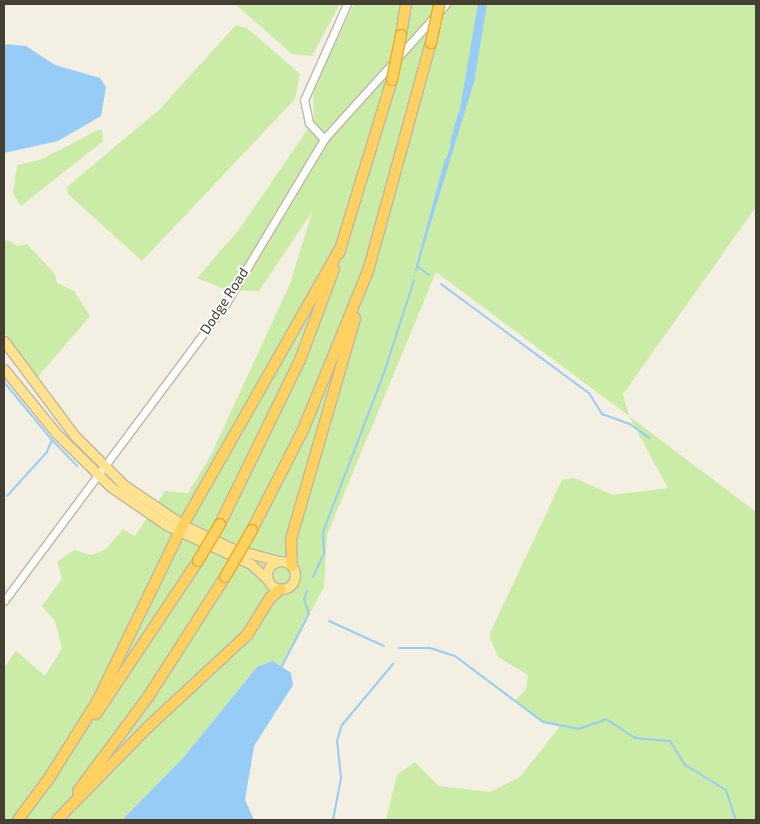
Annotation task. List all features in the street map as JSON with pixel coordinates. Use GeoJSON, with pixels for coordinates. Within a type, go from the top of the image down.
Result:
{"type":"FeatureCollection","features":[{"type":"Feature","properties":{"kind":"highway"},"geometry":{"type":"LineString","coordinates":[[18,820],[125,675],[198,561],[220,524],[300,360],[341,247],[392,80],[406,4]]}},
{"type":"Feature","properties":{"kind":"highway"},"geometry":{"type":"LineString","coordinates":[[57,820],[148,697],[225,577],[252,530],[303,430],[357,300],[395,183],[431,43],[439,4]]}},
{"type":"Feature","properties":{"kind":"highway"},"geometry":{"type":"LineString","coordinates":[[46,783],[96,702],[181,529],[341,247]]}},
{"type":"Feature","properties":{"kind":"highway"},"geometry":{"type":"LineString","coordinates":[[292,566],[291,539],[352,336],[357,300]]}},
{"type":"Feature","properties":{"kind":"highway"},"geometry":{"type":"LineString","coordinates":[[57,820],[148,727],[247,635],[270,598],[281,590]]}},
{"type":"Feature","properties":{"kind":"main road"},"geometry":{"type":"LineString","coordinates":[[4,341],[101,471]]}},
{"type":"Feature","properties":{"kind":"main road"},"geometry":{"type":"LineString","coordinates":[[4,369],[56,432],[101,471],[181,529],[251,564],[281,590],[293,583],[292,566],[231,548],[181,529]]}},
{"type":"Feature","properties":{"kind":"main road"},"geometry":{"type":"LineString","coordinates":[[267,579],[270,566],[278,561]]}},
{"type":"Feature","properties":{"kind":"street"},"geometry":{"type":"LineString","coordinates":[[324,139],[308,120],[304,100],[347,4]]}},
{"type":"Feature","properties":{"kind":"street","name":"Dodge Road"},"geometry":{"type":"LineString","coordinates":[[4,601],[226,303],[324,139],[446,4]]}},
{"type":"Feature","properties":{"kind":"green space"},"geometry":{"type":"Polygon","coordinates":[[[235,4],[340,4],[312,56],[292,54],[235,4]]]}},
{"type":"Feature","properties":{"kind":"green space"},"geometry":{"type":"Polygon","coordinates":[[[354,4],[756,4],[756,207],[623,394],[629,416],[436,272],[327,535],[324,587],[282,666],[273,661],[257,667],[183,758],[122,820],[4,820],[4,668],[16,651],[45,676],[62,648],[55,621],[42,606],[62,579],[57,562],[74,550],[91,555],[106,549],[123,529],[135,536],[165,491],[188,493],[211,455],[290,284],[312,212],[259,291],[227,290],[197,278],[238,231],[314,120],[313,91],[354,4]]]}},
{"type":"Feature","properties":{"kind":"green space"},"geometry":{"type":"Polygon","coordinates":[[[236,25],[247,28],[300,74],[295,99],[142,261],[68,194],[67,187],[160,109],[236,25]]]}},
{"type":"Feature","properties":{"kind":"green space"},"geometry":{"type":"Polygon","coordinates":[[[98,130],[102,130],[103,141],[21,206],[13,194],[17,165],[40,160],[98,130]]]}},
{"type":"Feature","properties":{"kind":"green space"},"geometry":{"type":"Polygon","coordinates":[[[8,240],[17,246],[27,244],[55,274],[57,283],[74,291],[90,316],[37,378],[4,332],[4,241],[8,240]]]}},
{"type":"Feature","properties":{"kind":"green space"},"geometry":{"type":"Polygon","coordinates":[[[629,416],[756,512],[756,820],[386,820],[397,775],[415,762],[439,786],[490,792],[520,777],[560,726],[543,722],[514,701],[526,690],[528,675],[498,657],[489,635],[562,480],[574,478],[613,495],[668,488],[629,416]]]}},
{"type":"Feature","properties":{"kind":"water"},"geometry":{"type":"Polygon","coordinates":[[[478,4],[487,4],[474,82],[411,288],[459,114],[478,4]]]}},
{"type":"Feature","properties":{"kind":"water"},"geometry":{"type":"Polygon","coordinates":[[[4,44],[26,46],[55,65],[100,78],[106,87],[101,116],[58,141],[4,153],[4,44]]]}},
{"type":"Feature","properties":{"kind":"water"},"geometry":{"type":"Polygon","coordinates":[[[273,661],[291,673],[293,685],[254,746],[245,800],[254,820],[122,820],[183,758],[257,667],[273,661]]]}},
{"type":"Feature","properties":{"kind":"waterway"},"geometry":{"type":"LineString","coordinates":[[451,143],[459,113]]}},
{"type":"Feature","properties":{"kind":"waterway"},"geometry":{"type":"LineString","coordinates":[[416,270],[446,159]]}},
{"type":"Feature","properties":{"kind":"waterway"},"geometry":{"type":"LineString","coordinates":[[417,266],[429,275]]}},
{"type":"Feature","properties":{"kind":"waterway"},"geometry":{"type":"LineString","coordinates":[[313,577],[324,553],[323,532],[383,376],[414,280]]}},
{"type":"Feature","properties":{"kind":"waterway"},"geometry":{"type":"LineString","coordinates":[[441,284],[589,393],[602,414],[630,424],[649,438]]}},
{"type":"Feature","properties":{"kind":"waterway"},"geometry":{"type":"LineString","coordinates":[[4,382],[52,440],[47,452],[7,496]]}},
{"type":"Feature","properties":{"kind":"waterway"},"geometry":{"type":"LineString","coordinates":[[53,441],[77,466]]}},
{"type":"Feature","properties":{"kind":"waterway"},"geometry":{"type":"LineString","coordinates":[[282,666],[309,614],[304,599],[307,591]]}},
{"type":"Feature","properties":{"kind":"waterway"},"geometry":{"type":"LineString","coordinates":[[329,621],[384,646]]}},
{"type":"Feature","properties":{"kind":"waterway"},"geometry":{"type":"LineString","coordinates":[[399,648],[430,648],[455,656],[543,722],[579,729],[606,719],[635,738],[670,741],[685,765],[726,790],[736,820]]}},
{"type":"Feature","properties":{"kind":"waterway"},"geometry":{"type":"LineString","coordinates":[[333,820],[341,778],[337,741],[342,725],[393,664]]}}]}
